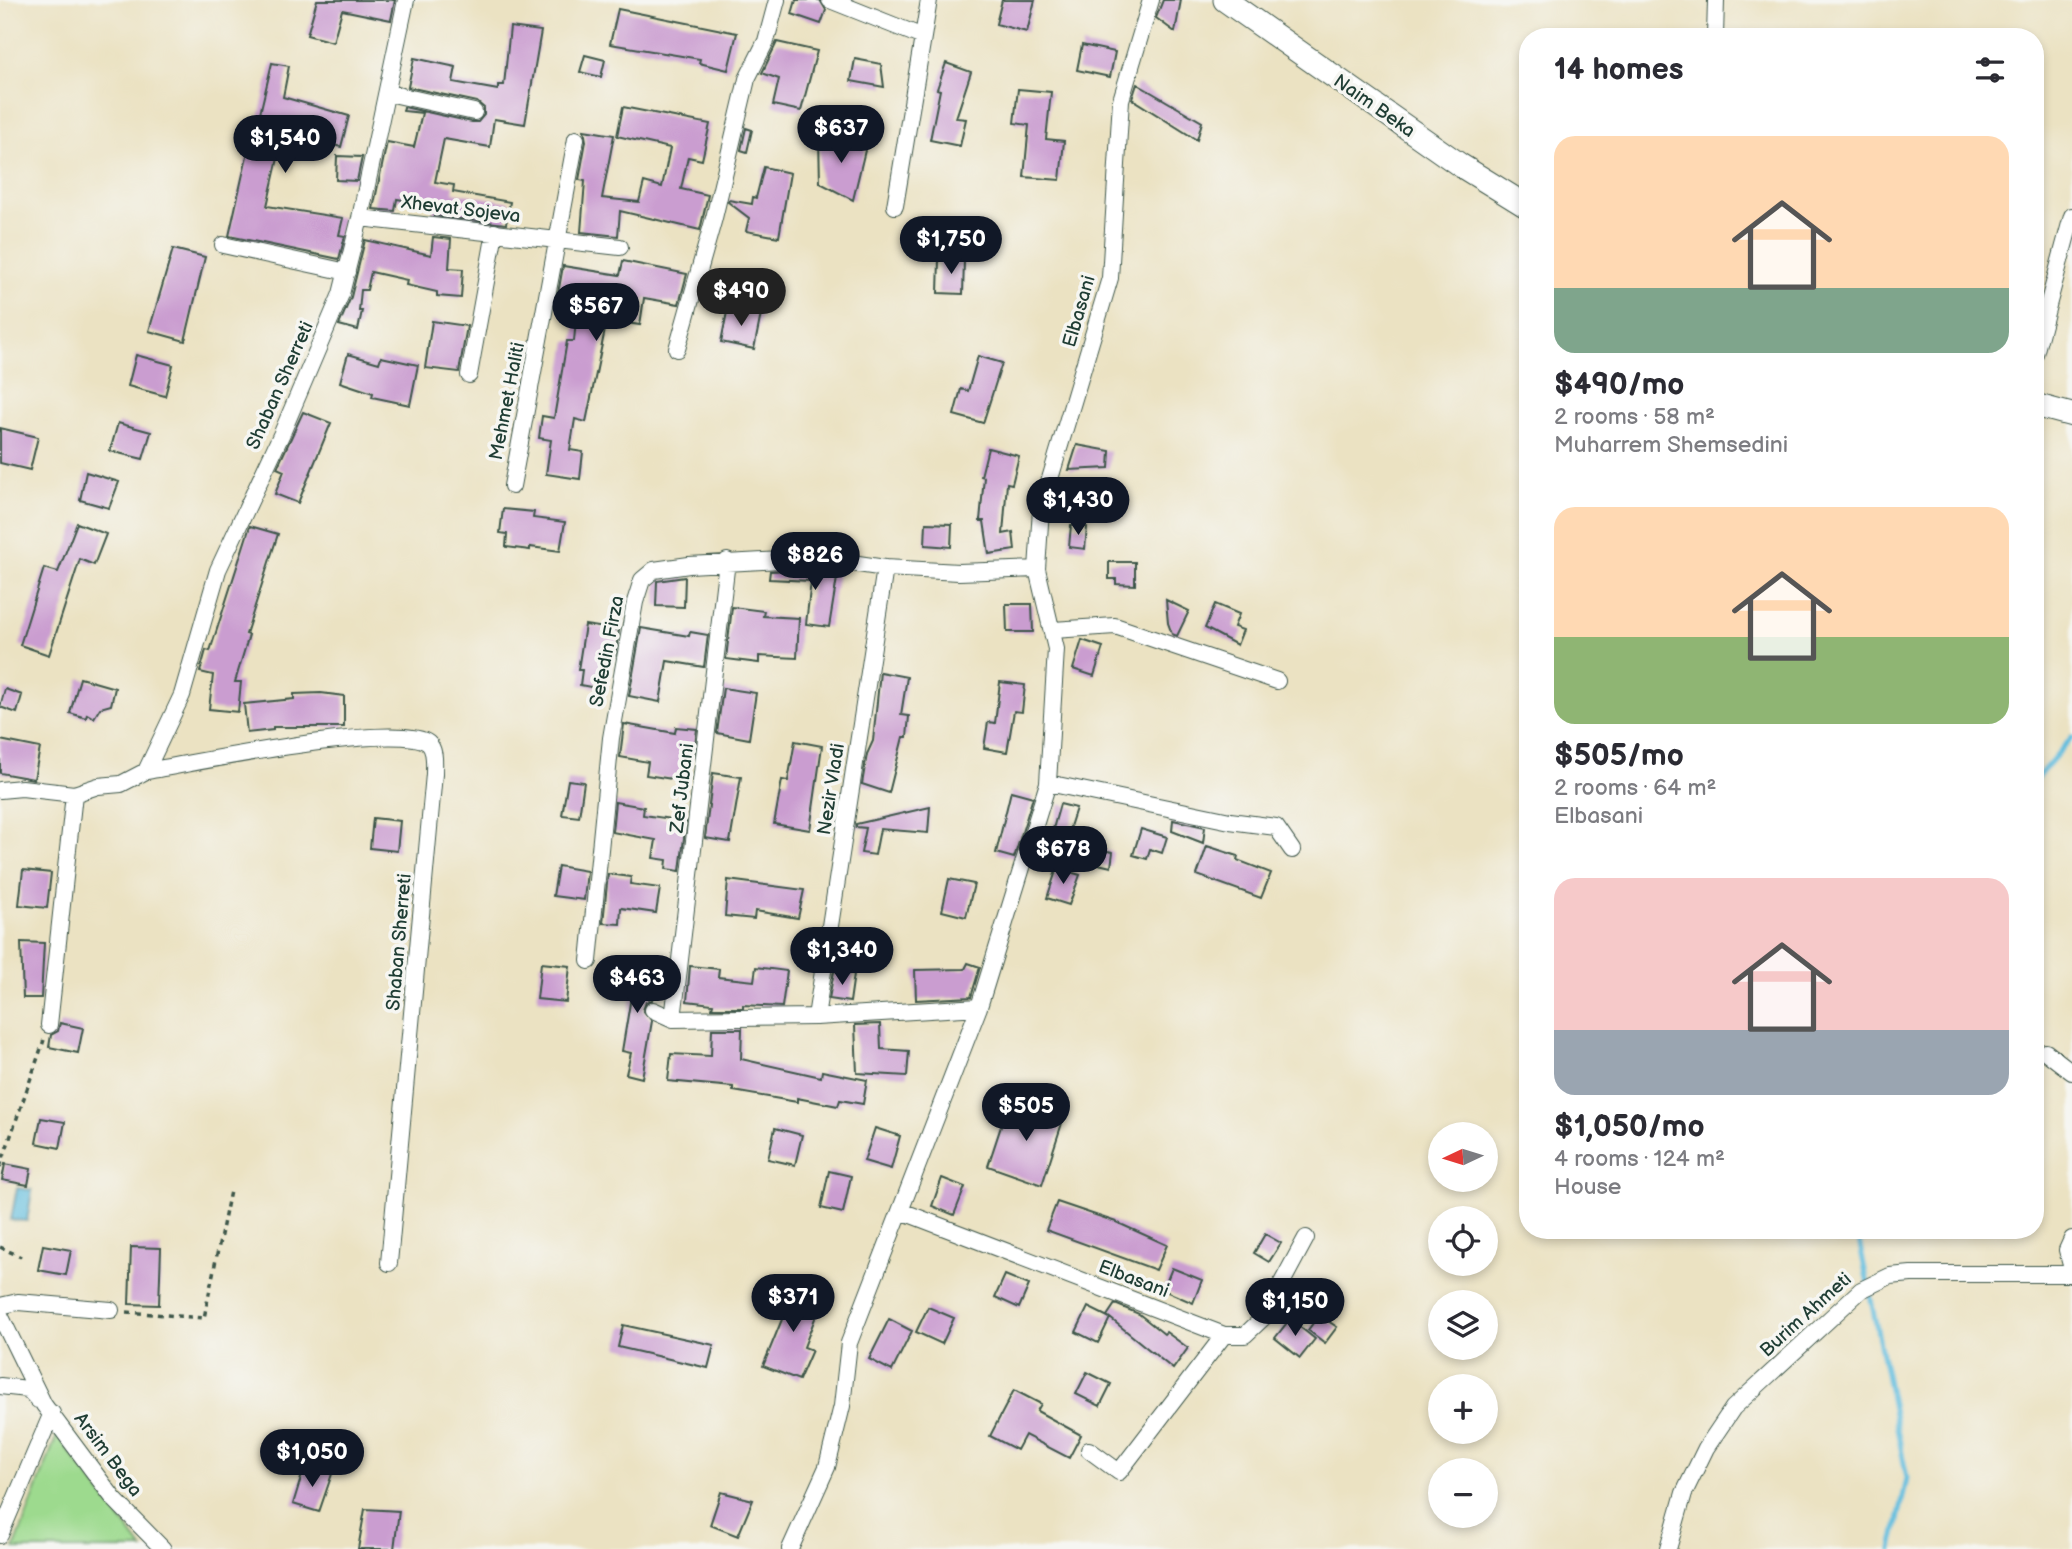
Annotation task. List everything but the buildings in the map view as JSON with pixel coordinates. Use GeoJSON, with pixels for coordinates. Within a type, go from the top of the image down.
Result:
{"type":"FeatureCollection","features":[{"type":"Feature","properties":{"kind":"street","name":"Shaban Sherreti"},"geometry":{"type":"LineString","coordinates":[[146,771],[182,695],[218,570],[313,362],[347,272],[388,93],[406,0]]}},
{"type":"Feature","properties":{"kind":"street"},"geometry":{"type":"LineString","coordinates":[[677,349],[714,218],[747,79],[766,41],[777,0]]}},
{"type":"Feature","properties":{"kind":"street"},"geometry":{"type":"LineString","coordinates":[[830,0],[923,37]]}},
{"type":"Feature","properties":{"kind":"street"},"geometry":{"type":"LineString","coordinates":[[895,206],[929,0]]}},
{"type":"Feature","properties":{"kind":"street","name":"Elbasani"},"geometry":{"type":"LineString","coordinates":[[790,1549],[827,1467],[842,1406],[849,1343],[979,1007],[1048,783],[1055,696],[1053,630],[1037,569],[1041,509],[1110,278],[1121,100],[1151,0]]}},
{"type":"Feature","properties":{"kind":"street","name":"Naim Beka"},"geometry":{"type":"LineString","coordinates":[[1225,0],[1460,165],[1519,201]]}},
{"type":"Feature","properties":{"kind":"street"},"geometry":{"type":"LineString","coordinates":[[1714,28],[1716,0]]}},
{"type":"Feature","properties":{"kind":"street"},"geometry":{"type":"LineString","coordinates":[[388,93],[474,111]]}},
{"type":"Feature","properties":{"kind":"street"},"geometry":{"type":"LineString","coordinates":[[558,241],[576,139]]}},
{"type":"Feature","properties":{"kind":"street"},"geometry":{"type":"LineString","coordinates":[[2044,320],[2072,216]]}},
{"type":"Feature","properties":{"kind":"street","name":"Xhevat Sojeva"},"geometry":{"type":"LineString","coordinates":[[360,218],[620,247]]}},
{"type":"Feature","properties":{"kind":"street"},"geometry":{"type":"LineString","coordinates":[[468,375],[495,232]]}},
{"type":"Feature","properties":{"kind":"street","name":"Mehmet Haliti"},"geometry":{"type":"LineString","coordinates":[[512,486],[558,241]]}},
{"type":"Feature","properties":{"kind":"street"},"geometry":{"type":"LineString","coordinates":[[223,245],[347,272]]}},
{"type":"Feature","properties":{"kind":"street"},"geometry":{"type":"LineString","coordinates":[[2044,407],[2072,415]]}},
{"type":"Feature","properties":{"kind":"street","name":"Sefedin Firza"},"geometry":{"type":"LineString","coordinates":[[589,961],[611,738],[635,602],[642,580],[654,570],[727,561],[818,558],[885,568],[959,572],[1037,569]]}},
{"type":"Feature","properties":{"kind":"street","name":"Zef Jubani"},"geometry":{"type":"LineString","coordinates":[[673,1019],[727,561]]}},
{"type":"Feature","properties":{"kind":"street","name":"Nezir Vladi"},"geometry":{"type":"LineString","coordinates":[[817,1017],[885,568]]}},
{"type":"Feature","properties":{"kind":"street"},"geometry":{"type":"LineString","coordinates":[[1053,630],[1115,626],[1278,681]]}},
{"type":"Feature","properties":{"kind":"street","name":"Shaban Sherreti"},"geometry":{"type":"LineString","coordinates":[[0,790],[22,788],[74,794],[98,786],[121,784],[146,771],[290,746],[377,738],[416,738],[428,743],[433,751],[434,774],[390,1263]]}},
{"type":"Feature","properties":{"kind":"street"},"geometry":{"type":"LineString","coordinates":[[1048,783],[1230,821],[1276,827],[1292,850]]}},
{"type":"Feature","properties":{"kind":"street"},"geometry":{"type":"LineString","coordinates":[[49,1025],[74,794]]}},
{"type":"Feature","properties":{"kind":"street"},"geometry":{"type":"LineString","coordinates":[[653,1010],[673,1019],[817,1017],[979,1007]]}},
{"type":"Feature","properties":{"kind":"street"},"geometry":{"type":"LineString","coordinates":[[2046,1052],[2072,1072]]}},
{"type":"Feature","properties":{"kind":"street","name":"Elbasani"},"geometry":{"type":"LineString","coordinates":[[901,1211],[1224,1335]]}},
{"type":"Feature","properties":{"kind":"street"},"geometry":{"type":"LineString","coordinates":[[1089,1450],[1119,1472],[1224,1335],[1245,1335],[1263,1318],[1306,1238]]}},
{"type":"Feature","properties":{"kind":"street"},"geometry":{"type":"LineString","coordinates":[[2072,1239],[2067,1250],[2072,1269]]}},
{"type":"Feature","properties":{"kind":"street","name":"Burim Ahmeti"},"geometry":{"type":"LineString","coordinates":[[1668,1549],[1684,1493],[1706,1448],[1733,1409],[1861,1290],[1880,1280],[1911,1273],[2072,1274]]}},
{"type":"Feature","properties":{"kind":"street"},"geometry":{"type":"LineString","coordinates":[[0,1306],[18,1302],[111,1310]]}},
{"type":"Feature","properties":{"kind":"street","name":"Arsim Bega"},"geometry":{"type":"LineString","coordinates":[[0,1315],[48,1409],[0,1535]]}},
{"type":"Feature","properties":{"kind":"street","name":"Arsim Bega"},"geometry":{"type":"LineString","coordinates":[[0,1386],[28,1389],[48,1409],[114,1499],[163,1549]]}},
{"type":"Feature","properties":{"kind":"path"},"geometry":{"type":"LineString","coordinates":[[0,1167],[49,1025]]}},
{"type":"Feature","properties":{"kind":"path"},"geometry":{"type":"LineString","coordinates":[[111,1310],[204,1318],[230,1191]]}},
{"type":"Feature","properties":{"kind":"path"},"geometry":{"type":"LineString","coordinates":[[0,1247],[21,1256]]}},
{"type":"Feature","properties":{"kind":"green space"},"geometry":{"type":"Polygon","coordinates":[[[57,1435],[143,1549],[14,1549],[57,1435]]]}},
{"type":"Feature","properties":{"kind":"water"},"geometry":{"type":"Polygon","coordinates":[[[17,1188],[32,1190],[27,1221],[11,1220],[17,1188]]]}},
{"type":"Feature","properties":{"kind":"waterway"},"geometry":{"type":"LineString","coordinates":[[2044,770],[2072,737]]}},
{"type":"Feature","properties":{"kind":"waterway"},"geometry":{"type":"LineString","coordinates":[[1859,1239],[1907,1478],[1892,1549]]}}]}
